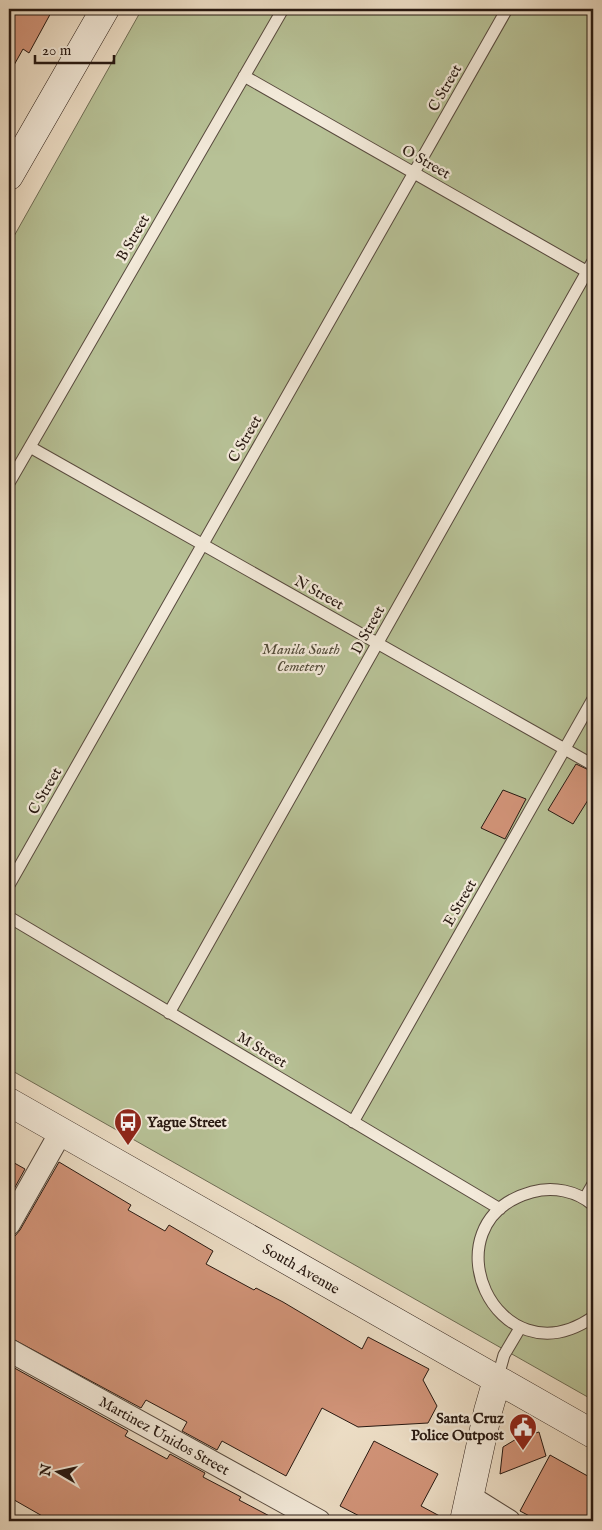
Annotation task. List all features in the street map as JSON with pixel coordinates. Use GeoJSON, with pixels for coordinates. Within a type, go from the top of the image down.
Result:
{"type":"FeatureCollection","features":[{"type":"Feature","properties":{"kind":"main road"},"geometry":{"type":"LineString","coordinates":[[9,176],[105,9]]}},
{"type":"Feature","properties":{"kind":"main road","name":"South Avenue"},"geometry":{"type":"LineString","coordinates":[[9,1102],[593,1434]]}},
{"type":"Feature","properties":{"kind":"main road"},"geometry":{"type":"LineString","coordinates":[[467,1509],[488,1410],[497,1380]]}},
{"type":"Feature","properties":{"kind":"street"},"geometry":{"type":"LineString","coordinates":[[9,1224],[61,1132]]}},
{"type":"Feature","properties":{"kind":"street","name":"Martinez Unidos Street"},"geometry":{"type":"LineString","coordinates":[[9,1350],[319,1521]]}},
{"type":"Feature","properties":{"kind":"street"},"geometry":{"type":"LineString","coordinates":[[467,1509],[509,1521]]}},
{"type":"Feature","properties":{"kind":"lane","name":"B Street"},"geometry":{"type":"LineString","coordinates":[[9,483],[283,9]]}},
{"type":"Feature","properties":{"kind":"lane","name":"C Street"},"geometry":{"type":"LineString","coordinates":[[9,885],[507,9]]}},
{"type":"Feature","properties":{"kind":"lane","name":"O Street"},"geometry":{"type":"LineString","coordinates":[[244,76],[414,173],[591,269]]}},
{"type":"Feature","properties":{"kind":"lane","name":"D Street"},"geometry":{"type":"LineString","coordinates":[[169,1013],[591,269]]}},
{"type":"Feature","properties":{"kind":"lane","name":"N Street"},"geometry":{"type":"LineString","coordinates":[[30,447],[593,765]]}},
{"type":"Feature","properties":{"kind":"lane","name":"E Street"},"geometry":{"type":"LineString","coordinates":[[353,1122],[593,699]]}},
{"type":"Feature","properties":{"kind":"lane","name":"M Street"},"geometry":{"type":"LineString","coordinates":[[9,917],[500,1209]]}},
{"type":"Feature","properties":{"kind":"lane"},"geometry":{"type":"LineString","coordinates":[[593,1184],[589,1202],[563,1190],[540,1190],[518,1196],[500,1209],[485,1228],[478,1250],[478,1274],[486,1296],[500,1315],[520,1328],[540,1333],[561,1333],[581,1326],[593,1317]]}},
{"type":"Feature","properties":{"kind":"lane"},"geometry":{"type":"LineString","coordinates":[[497,1380],[504,1355],[520,1328]]}},
{"type":"Feature","properties":{"kind":"green space","name":"Manila South Cemetery"},"geometry":{"type":"Polygon","coordinates":[[[142,9],[593,9],[593,1400],[9,1069],[9,245],[142,9]]]}},
{"type":"Feature","properties":{"kind":"building"},"geometry":{"type":"Polygon","coordinates":[[[9,9],[53,9],[29,53],[23,49],[9,74],[9,9]]]}},
{"type":"Feature","properties":{"kind":"building"},"geometry":{"type":"Polygon","coordinates":[[[576,764],[593,772],[593,792],[573,824],[548,810],[576,764]]]}},
{"type":"Feature","properties":{"kind":"building"},"geometry":{"type":"Polygon","coordinates":[[[503,790],[526,799],[505,839],[481,828],[503,790]]]}},
{"type":"Feature","properties":{"kind":"building"},"geometry":{"type":"Polygon","coordinates":[[[9,1160],[25,1169],[9,1198],[9,1160]]]}},
{"type":"Feature","properties":{"kind":"building"},"geometry":{"type":"Polygon","coordinates":[[[59,1162],[131,1205],[128,1210],[165,1231],[169,1225],[213,1251],[206,1264],[254,1290],[256,1288],[283,1302],[362,1349],[368,1337],[429,1369],[423,1380],[437,1406],[428,1423],[358,1427],[322,1408],[286,1476],[222,1441],[217,1450],[182,1431],[187,1422],[146,1400],[141,1408],[9,1337],[9,1237],[15,1236],[20,1230],[59,1162]]]}},
{"type":"Feature","properties":{"kind":"building"},"geometry":{"type":"Polygon","coordinates":[[[9,1365],[128,1431],[125,1436],[167,1459],[170,1454],[205,1473],[203,1477],[241,1497],[239,1500],[279,1521],[51,1521],[9,1497],[9,1365]]]}},
{"type":"Feature","properties":{"kind":"building","name":"Santa Cruz Police Outpost"},"geometry":{"type":"Polygon","coordinates":[[[539,1432],[546,1456],[500,1474],[503,1447],[518,1438],[539,1432]]]}},
{"type":"Feature","properties":{"kind":"building"},"geometry":{"type":"Polygon","coordinates":[[[374,1441],[438,1474],[421,1506],[449,1521],[369,1521],[340,1506],[374,1441]]]}},
{"type":"Feature","properties":{"kind":"building"},"geometry":{"type":"Polygon","coordinates":[[[550,1455],[593,1479],[593,1521],[539,1521],[520,1511],[550,1455]]]}},
{"type":"Feature","properties":{"kind":"place","name":"Yague Street"},"geometry":{"type":"Point","coordinates":[128,1146]}},
{"type":"Feature","properties":{"kind":"place","name":"Santa Cruz Police Outpost"},"geometry":{"type":"Point","coordinates":[523,1451]}}]}
